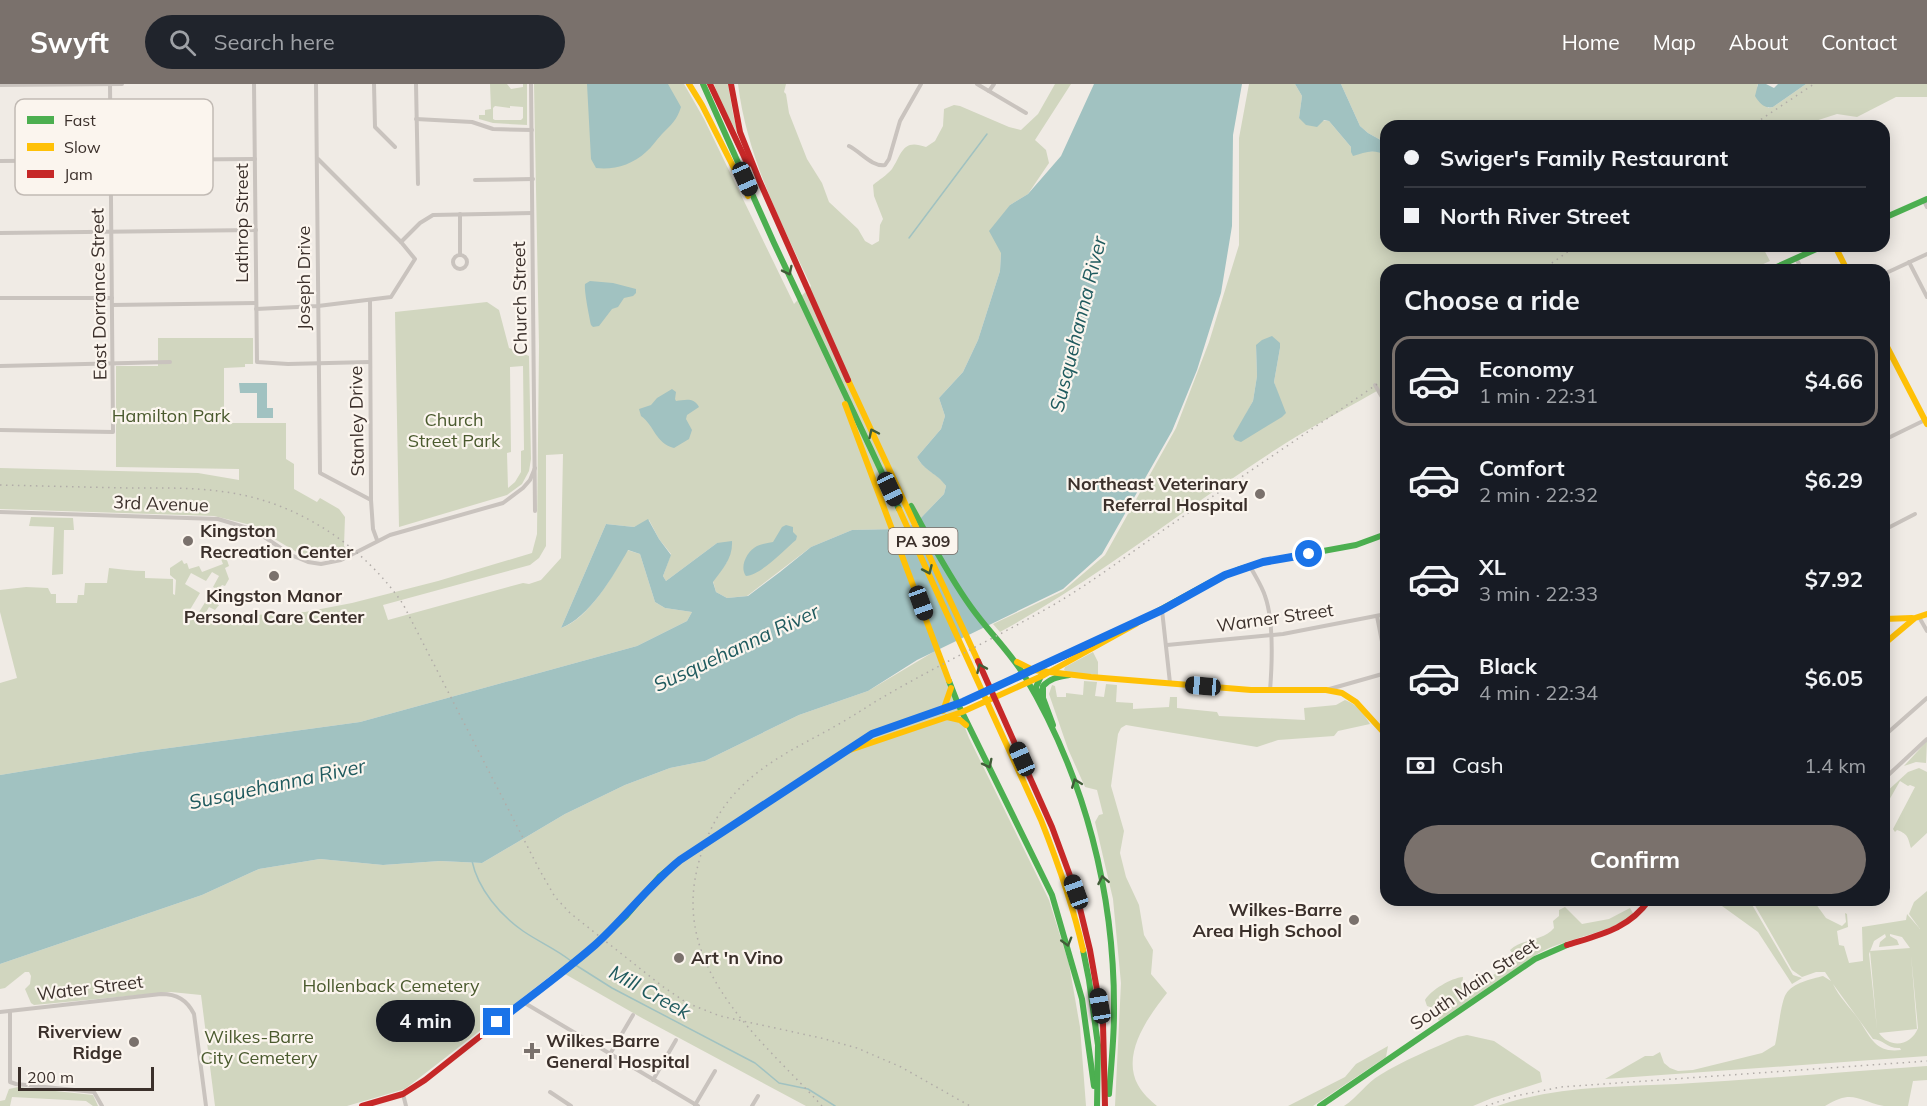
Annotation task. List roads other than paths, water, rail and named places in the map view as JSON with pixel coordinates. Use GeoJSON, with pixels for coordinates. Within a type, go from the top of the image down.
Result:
{"type":"FeatureCollection","features":[{"type":"Feature","properties":{"kind":"main road"},"geometry":{"type":"LineString","coordinates":[[689,84],[774,243]]}},
{"type":"Feature","properties":{"kind":"main road","name":"PA 309"},"geometry":{"type":"LineString","coordinates":[[703,84],[774,243],[924,562],[1041,820],[1062,872],[1076,919],[1089,980],[1098,1045],[1096,1106]]}},
{"type":"Feature","properties":{"kind":"main road","name":"PA 309"},"geometry":{"type":"LineString","coordinates":[[711,84],[888,464],[1052,828],[1076,892],[1090,950],[1103,1024],[1107,1106]]}},
{"type":"Feature","properties":{"kind":"main road"},"geometry":{"type":"LineString","coordinates":[[731,84],[740,132],[746,150],[822,322]]}},
{"type":"Feature","properties":{"kind":"main road"},"geometry":{"type":"LineString","coordinates":[[1890,216],[1926,202]]}},
{"type":"Feature","properties":{"kind":"main road"},"geometry":{"type":"LineString","coordinates":[[1783,264],[1810,252]]}},
{"type":"Feature","properties":{"kind":"main road"},"geometry":{"type":"LineString","coordinates":[[814,326],[861,444],[958,705],[1052,895],[1082,999],[1096,1106]]}},
{"type":"Feature","properties":{"kind":"main road"},"geometry":{"type":"LineString","coordinates":[[1890,354],[1926,422]]}},
{"type":"Feature","properties":{"kind":"main road"},"geometry":{"type":"LineString","coordinates":[[888,464],[952,578],[971,607],[1015,661],[1027,682],[1061,748],[1089,820],[1105,890],[1112,946],[1114,1001],[1107,1106]]}},
{"type":"Feature","properties":{"kind":"main road"},"geometry":{"type":"LineString","coordinates":[[945,714],[958,705],[1140,621],[1219,578],[1250,566],[1356,545],[1380,536]]}},
{"type":"Feature","properties":{"kind":"main road"},"geometry":{"type":"LineString","coordinates":[[1890,619],[1927,614]]}},
{"type":"Feature","properties":{"kind":"main road"},"geometry":{"type":"LineString","coordinates":[[1890,639],[1917,617]]}},
{"type":"Feature","properties":{"kind":"main road"},"geometry":{"type":"LineString","coordinates":[[362,1106],[403,1094],[425,1080],[584,954],[626,916],[660,876],[697,848],[872,734],[945,714],[962,712],[1044,674],[1128,630],[1140,621]]}},
{"type":"Feature","properties":{"kind":"main road"},"geometry":{"type":"LineString","coordinates":[[1015,661],[1044,674],[1270,691],[1326,690],[1342,693],[1356,702],[1380,728]]}},
{"type":"Feature","properties":{"kind":"main road"},"geometry":{"type":"LineString","coordinates":[[1044,674],[1036,687],[1047,720]]}},
{"type":"Feature","properties":{"kind":"main road"},"geometry":{"type":"LineString","coordinates":[[1061,748],[1042,690],[1048,679],[1069,675]]}},
{"type":"Feature","properties":{"kind":"main road"},"geometry":{"type":"LineString","coordinates":[[945,714],[950,696],[950,683]]}},
{"type":"Feature","properties":{"kind":"main road"},"geometry":{"type":"LineString","coordinates":[[945,714],[960,720],[970,728]]}},
{"type":"Feature","properties":{"kind":"main road","name":"South Main Street"},"geometry":{"type":"LineString","coordinates":[[1320,1106],[1535,959],[1559,947],[1604,934],[1625,925],[1639,915],[1645,906]]}},
{"type":"Feature","properties":{"kind":"street","name":"East Dorrance Street"},"geometry":{"type":"LineString","coordinates":[[110,84],[110,99]]}},
{"type":"Feature","properties":{"kind":"street"},"geometry":{"type":"LineString","coordinates":[[0,85],[122,84]]}},
{"type":"Feature","properties":{"kind":"street","name":"Lathrop Street"},"geometry":{"type":"LineString","coordinates":[[254,84],[257,362],[318,363]]}},
{"type":"Feature","properties":{"kind":"street","name":"Joseph Drive"},"geometry":{"type":"LineString","coordinates":[[316,84],[320,473],[371,500]]}},
{"type":"Feature","properties":{"kind":"street"},"geometry":{"type":"LineString","coordinates":[[374,84],[375,127],[395,147]]}},
{"type":"Feature","properties":{"kind":"street"},"geometry":{"type":"LineString","coordinates":[[416,84],[418,184]]}},
{"type":"Feature","properties":{"kind":"street","name":"Church Street"},"geometry":{"type":"LineString","coordinates":[[531,84],[535,511]]}},
{"type":"Feature","properties":{"kind":"street"},"geometry":{"type":"LineString","coordinates":[[849,146],[875,164],[885,165],[889,159],[900,121],[921,84]]}},
{"type":"Feature","properties":{"kind":"street"},"geometry":{"type":"LineString","coordinates":[[977,84],[1026,113]]}},
{"type":"Feature","properties":{"kind":"street"},"geometry":{"type":"LineString","coordinates":[[989,91],[994,84]]}},
{"type":"Feature","properties":{"kind":"street"},"geometry":{"type":"LineString","coordinates":[[416,118],[472,122],[493,129],[532,130]]}},
{"type":"Feature","properties":{"kind":"street"},"geometry":{"type":"LineString","coordinates":[[256,309],[318,306],[391,297],[415,259],[317,158]]}},
{"type":"Feature","properties":{"kind":"street"},"geometry":{"type":"LineString","coordinates":[[213,159],[255,159]]}},
{"type":"Feature","properties":{"kind":"street"},"geometry":{"type":"LineString","coordinates":[[0,161],[15,161]]}},
{"type":"Feature","properties":{"kind":"street"},"geometry":{"type":"LineString","coordinates":[[476,180],[533,179]]}},
{"type":"Feature","properties":{"kind":"street","name":"East Dorrance Street"},"geometry":{"type":"LineString","coordinates":[[0,430],[113,432],[111,195]]}},
{"type":"Feature","properties":{"kind":"street"},"geometry":{"type":"LineString","coordinates":[[401,242],[420,223],[433,215],[532,213]]}},
{"type":"Feature","properties":{"kind":"street"},"geometry":{"type":"LineString","coordinates":[[460,214],[460,255]]}},
{"type":"Feature","properties":{"kind":"street"},"geometry":{"type":"LineString","coordinates":[[0,233],[256,230]]}},
{"type":"Feature","properties":{"kind":"street"},"geometry":{"type":"LineString","coordinates":[[1890,271],[1927,254]]}},
{"type":"Feature","properties":{"kind":"street"},"geometry":{"type":"LineString","coordinates":[[1796,258],[1799,264]]}},
{"type":"Feature","properties":{"kind":"street"},"geometry":{"type":"LineString","coordinates":[[1909,262],[1927,297]]}},
{"type":"Feature","properties":{"kind":"street"},"geometry":{"type":"LineString","coordinates":[[0,298],[112,298]]}},
{"type":"Feature","properties":{"kind":"street","name":"Stanley Drive"},"geometry":{"type":"LineString","coordinates":[[370,300],[371,500],[373,529],[377,540]]}},
{"type":"Feature","properties":{"kind":"street"},"geometry":{"type":"LineString","coordinates":[[112,305],[256,303]]}},
{"type":"Feature","properties":{"kind":"street"},"geometry":{"type":"LineString","coordinates":[[0,366],[170,362]]}},
{"type":"Feature","properties":{"kind":"street"},"geometry":{"type":"LineString","coordinates":[[318,363],[370,363]]}},
{"type":"Feature","properties":{"kind":"street"},"geometry":{"type":"LineString","coordinates":[[1375,386],[1380,394]]}},
{"type":"Feature","properties":{"kind":"street"},"geometry":{"type":"LineString","coordinates":[[1890,437],[1926,422]]}},
{"type":"Feature","properties":{"kind":"street","name":"3rd Avenue"},"geometry":{"type":"LineString","coordinates":[[0,513],[218,519],[254,530],[301,560],[321,564],[341,560],[377,540],[398,532],[503,502],[523,488],[530,480],[535,468]]}},
{"type":"Feature","properties":{"kind":"street"},"geometry":{"type":"LineString","coordinates":[[1890,527],[1915,514]]}},
{"type":"Feature","properties":{"kind":"street"},"geometry":{"type":"LineString","coordinates":[[1250,566],[1266,598],[1273,663],[1270,691]]}},
{"type":"Feature","properties":{"kind":"street"},"geometry":{"type":"LineString","coordinates":[[1162,610],[1170,683]]}},
{"type":"Feature","properties":{"kind":"street","name":"Warner Street"},"geometry":{"type":"LineString","coordinates":[[1167,645],[1270,635],[1380,615]]}},
{"type":"Feature","properties":{"kind":"street"},"geometry":{"type":"LineString","coordinates":[[1377,616],[1380,631]]}},
{"type":"Feature","properties":{"kind":"street"},"geometry":{"type":"LineString","coordinates":[[1917,617],[1927,632]]}},
{"type":"Feature","properties":{"kind":"street"},"geometry":{"type":"LineString","coordinates":[[1326,690],[1380,675]]}},
{"type":"Feature","properties":{"kind":"street"},"geometry":{"type":"LineString","coordinates":[[1890,731],[1927,698]]}},
{"type":"Feature","properties":{"kind":"street"},"geometry":{"type":"LineString","coordinates":[[1890,773],[1927,739]]}},
{"type":"Feature","properties":{"kind":"street","name":"Water Street"},"geometry":{"type":"LineString","coordinates":[[0,1012],[161,994],[182,998],[191,1007],[195,1019],[206,1106]]}},
{"type":"Feature","properties":{"kind":"street"},"geometry":{"type":"LineString","coordinates":[[523,1002],[697,1105],[716,1071]]}},
{"type":"Feature","properties":{"kind":"street"},"geometry":{"type":"LineString","coordinates":[[10,1011],[10,1082],[94,1092],[102,1106]]}},
{"type":"Feature","properties":{"kind":"street"},"geometry":{"type":"LineString","coordinates":[[610,1054],[633,1015]]}},
{"type":"Feature","properties":{"kind":"street"},"geometry":{"type":"LineString","coordinates":[[653,1080],[676,1040]]}},
{"type":"Feature","properties":{"kind":"street"},"geometry":{"type":"LineString","coordinates":[[549,1092],[571,1106]]}},
{"type":"Feature","properties":{"kind":"street"},"geometry":{"type":"LineString","coordinates":[[403,1094],[406,1106]]}},
{"type":"Feature","properties":{"kind":"street"},"geometry":{"type":"LineString","coordinates":[[752,1106],[758,1096]]}},
{"type":"Feature","properties":{"kind":"water"},"geometry":{"type":"Polygon","coordinates":[[[587,84],[668,84],[681,107],[673,122],[641,157],[623,166],[596,168],[591,159],[587,84]]]}},
{"type":"Feature","properties":{"kind":"water","name":"Susquehanna River"},"geometry":{"type":"Polygon","coordinates":[[[1094,84],[1242,84],[1233,135],[1232,226],[1221,293],[1197,370],[1172,431],[1102,554],[1063,589],[917,660],[868,691],[799,715],[705,761],[670,768],[625,785],[565,814],[482,863],[440,861],[383,865],[320,859],[259,869],[202,895],[0,964],[0,775],[140,752],[360,722],[637,646],[687,621],[692,612],[665,608],[655,602],[640,554],[628,550],[591,606],[571,623],[561,628],[606,524],[634,527],[648,519],[671,555],[663,576],[666,581],[717,543],[732,541],[729,558],[713,582],[716,592],[727,598],[748,596],[811,547],[852,530],[897,529],[915,524],[944,494],[946,486],[917,457],[941,429],[945,416],[939,398],[963,372],[978,340],[1000,271],[1001,253],[989,231],[1010,205],[1028,194],[1061,156],[1094,84]]]}},
{"type":"Feature","properties":{"kind":"water"},"geometry":{"type":"Polygon","coordinates":[[[1295,84],[1341,84],[1360,126],[1380,140],[1380,153],[1374,151],[1353,156],[1351,147],[1329,121],[1324,120],[1317,127],[1306,125],[1299,118],[1302,96],[1295,84]]]}},
{"type":"Feature","properties":{"kind":"water"},"geometry":{"type":"Polygon","coordinates":[[[1758,84],[1766,84],[1774,88],[1778,84],[1806,84],[1773,107],[1767,107],[1762,105],[1755,96],[1758,84]]]}},
{"type":"Feature","properties":{"kind":"water"},"geometry":{"type":"Polygon","coordinates":[[[590,281],[613,283],[636,289],[636,293],[624,298],[599,326],[593,327],[585,287],[585,284],[590,281]]]}},
{"type":"Feature","properties":{"kind":"water"},"geometry":{"type":"Polygon","coordinates":[[[1272,336],[1280,343],[1274,382],[1286,413],[1241,442],[1235,440],[1233,436],[1253,401],[1257,376],[1256,345],[1272,336]]]}},
{"type":"Feature","properties":{"kind":"water"},"geometry":{"type":"Polygon","coordinates":[[[239,383],[267,383],[267,408],[273,408],[273,418],[257,418],[257,393],[240,393],[239,383]]]}},
{"type":"Feature","properties":{"kind":"water"},"geometry":{"type":"Polygon","coordinates":[[[672,389],[676,392],[676,401],[692,400],[699,407],[687,415],[686,419],[692,430],[689,439],[674,448],[663,443],[641,416],[639,409],[651,405],[657,398],[672,389]]]}},
{"type":"Feature","properties":{"kind":"water"},"geometry":{"type":"Polygon","coordinates":[[[786,525],[793,527],[793,532],[797,536],[796,540],[765,567],[746,576],[743,568],[750,552],[757,546],[773,542],[782,527],[786,525]]]}},
{"type":"Feature","properties":{"kind":"waterway"},"geometry":{"type":"LineString","coordinates":[[909,238],[987,134]]}},
{"type":"Feature","properties":{"kind":"waterway","name":"Mill Creek"},"geometry":{"type":"LineString","coordinates":[[472,861],[479,882],[498,909],[523,931],[571,961]]}},
{"type":"Feature","properties":{"kind":"waterway","name":"Mill Creek"},"geometry":{"type":"LineString","coordinates":[[574,964],[612,988],[755,1063],[779,1083],[808,1089],[835,1106]]}},
{"type":"Feature","properties":{"kind":"railway"},"geometry":{"type":"LineString","coordinates":[[1760,120],[1814,84]]}},
{"type":"Feature","properties":{"kind":"railway"},"geometry":{"type":"LineString","coordinates":[[1550,264],[1568,252]]}},
{"type":"Feature","properties":{"kind":"railway"},"geometry":{"type":"LineString","coordinates":[[822,1106],[754,1034],[733,1008],[715,981],[701,951],[694,920],[696,872],[710,831],[733,795],[754,775],[777,759],[900,687],[1071,594],[1380,382]]}},
{"type":"Feature","properties":{"kind":"railway"},"geometry":{"type":"LineString","coordinates":[[0,485],[180,488],[219,491],[282,507],[328,531],[369,564],[403,604],[539,869],[555,897],[570,913],[687,1003],[720,1016],[857,1048],[901,1067],[970,1106]]}},
{"type":"Feature","properties":{"kind":"railway"},"geometry":{"type":"LineString","coordinates":[[1486,1106],[1515,1096],[1561,1087],[1927,1061]]}},
{"type":"Feature","properties":{"kind":"place","name":"Northeast Veterinary Referral Hospital"},"geometry":{"type":"Point","coordinates":[1260,494]}},
{"type":"Feature","properties":{"kind":"place","name":"Kingston Recreation Center"},"geometry":{"type":"Point","coordinates":[188,541]}},
{"type":"Feature","properties":{"kind":"place","name":"Kingston Manor Personal Care Center"},"geometry":{"type":"Point","coordinates":[274,576]}},
{"type":"Feature","properties":{"kind":"place","name":"Wilkes-Barre Area High School"},"geometry":{"type":"Point","coordinates":[1354,920]}},
{"type":"Feature","properties":{"kind":"place","name":"Art 'n Vino"},"geometry":{"type":"Point","coordinates":[679,958]}},
{"type":"Feature","properties":{"kind":"place","name":"Riverview Ridge"},"geometry":{"type":"Point","coordinates":[134,1042]}},
{"type":"Feature","properties":{"kind":"place","name":"Wilkes-Barre General Hospital"},"geometry":{"type":"Point","coordinates":[532,1051]}},
{"type":"Feature","properties":{"kind":"park label","name":"Hamilton Park"},"geometry":{"type":"Point","coordinates":[171,416]}},
{"type":"Feature","properties":{"kind":"park label","name":"Church Street Park"},"geometry":{"type":"Point","coordinates":[454,430]}},
{"type":"Feature","properties":{"kind":"park label","name":"Hollenback Cemetery"},"geometry":{"type":"Point","coordinates":[391,986]}},
{"type":"Feature","properties":{"kind":"park label","name":"Wilkes-Barre City Cemetery"},"geometry":{"type":"Point","coordinates":[259,1047]}}]}
